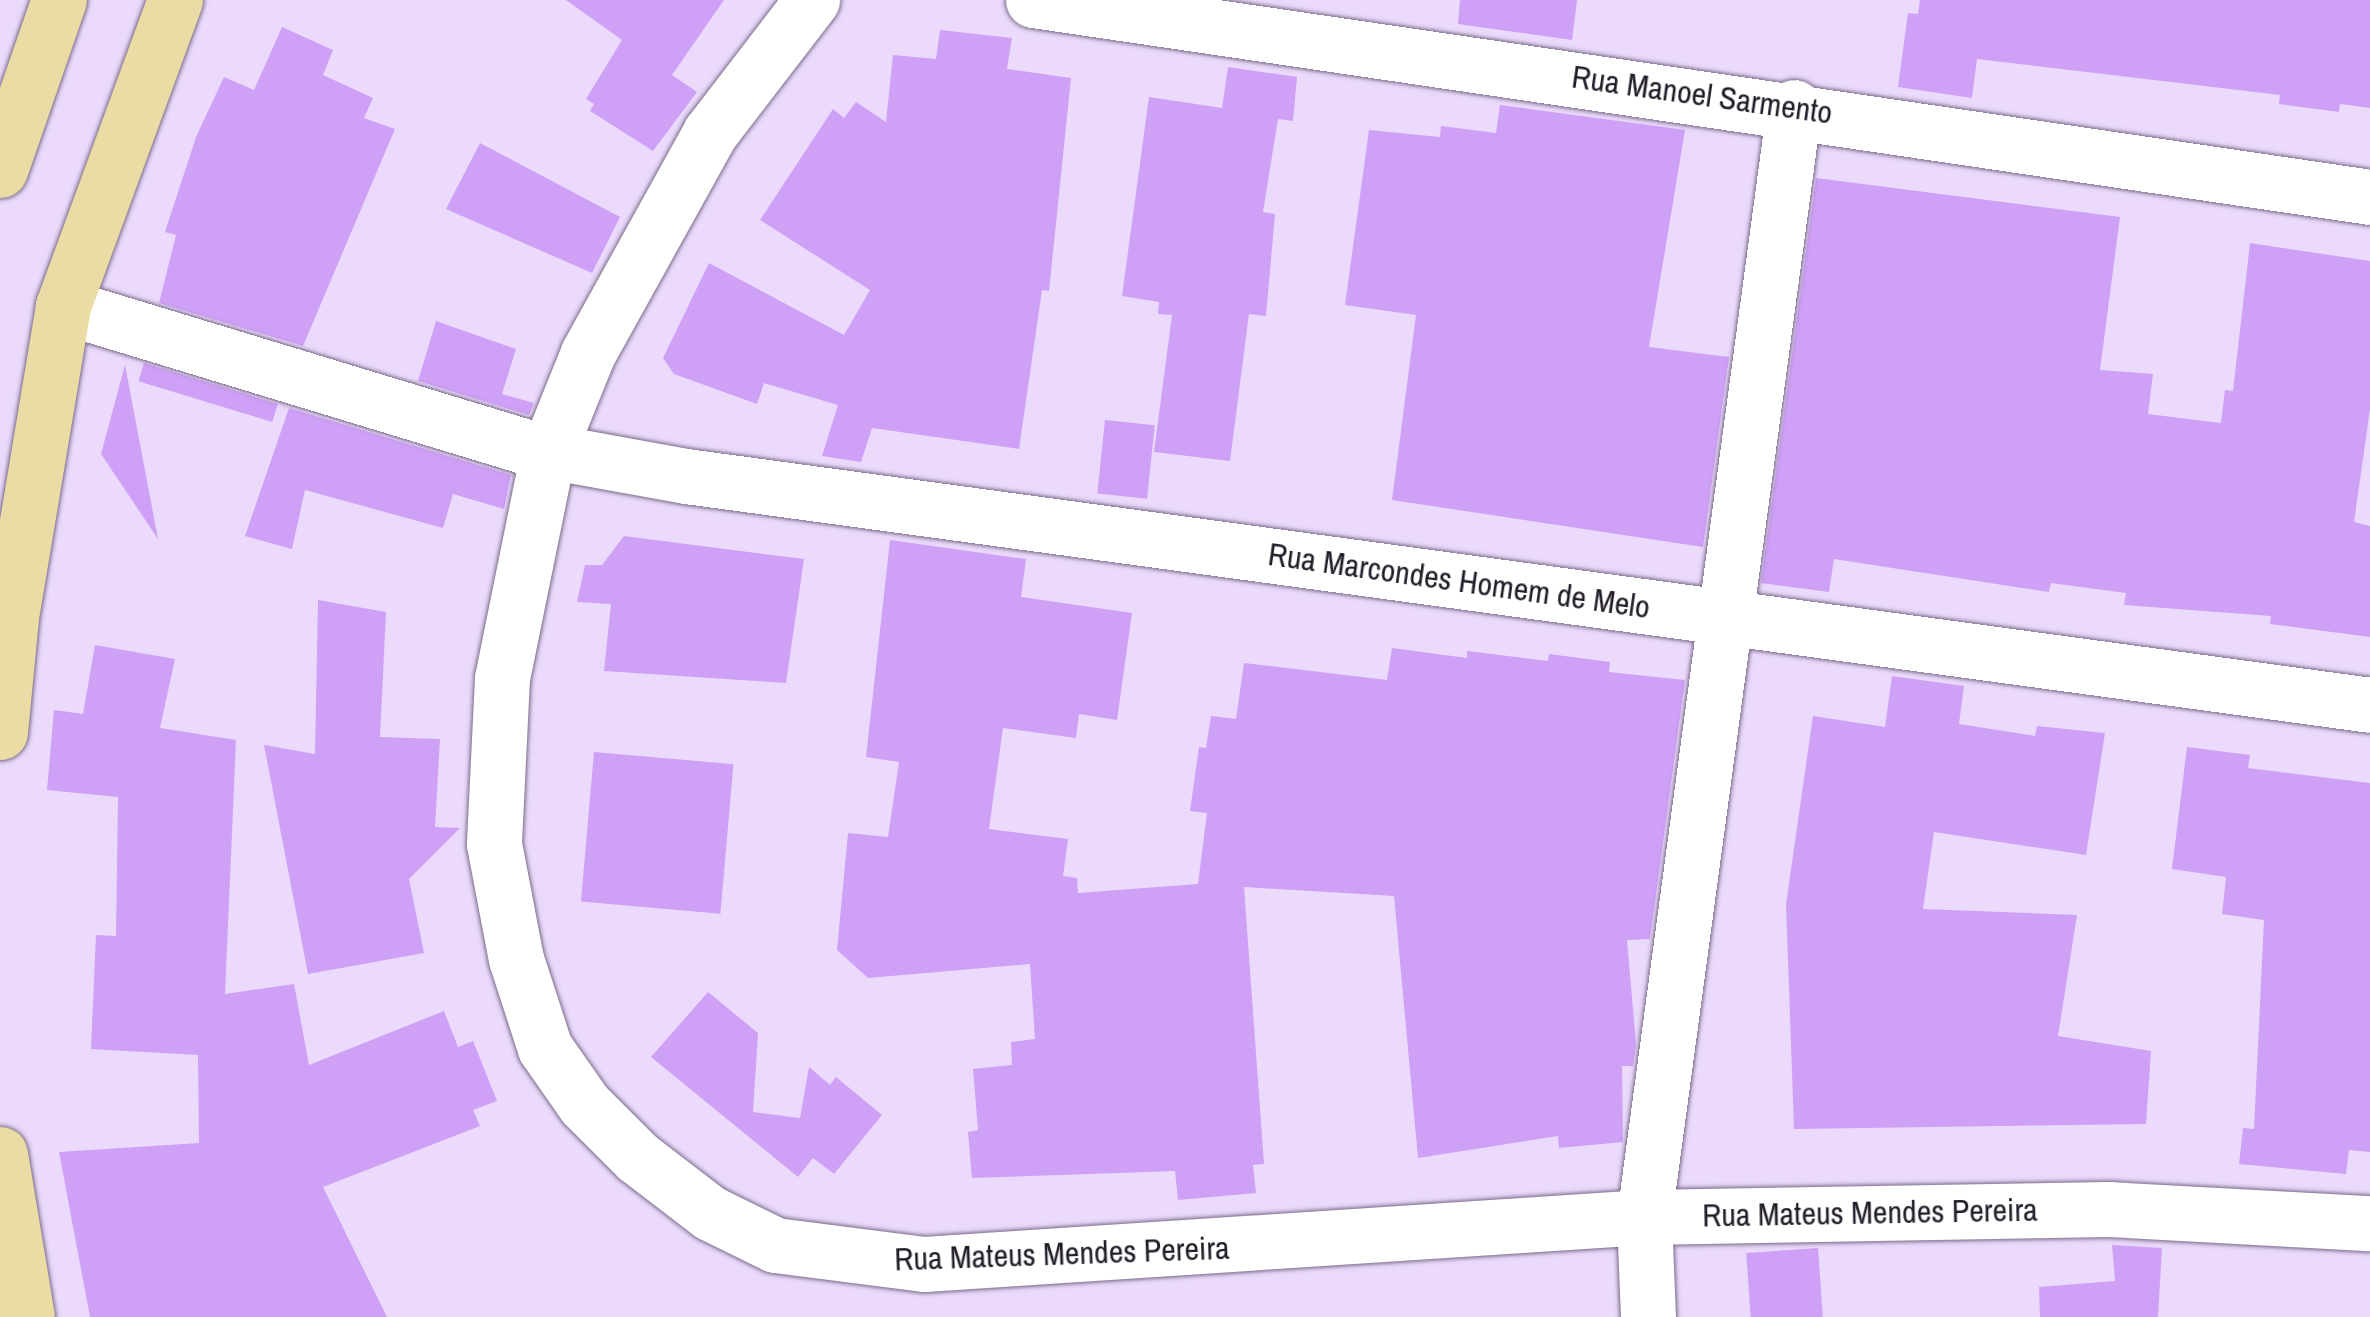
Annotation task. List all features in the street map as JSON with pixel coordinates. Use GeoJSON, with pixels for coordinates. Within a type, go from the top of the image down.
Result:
{"type":"FeatureCollection","features":[{"type":"Feature","properties":{"kind":"main road"},"geometry":{"type":"LineString","coordinates":[[0,170],[58,0]]}},
{"type":"Feature","properties":{"kind":"main road"},"geometry":{"type":"LineString","coordinates":[[0,732],[11,617],[63,306],[175,0]]}},
{"type":"Feature","properties":{"kind":"main road"},"geometry":{"type":"LineString","coordinates":[[0,1154],[26,1317]]}},
{"type":"Feature","properties":{"kind":"street","name":"Rua Mateus Mendes Pereira"},"geometry":{"type":"LineString","coordinates":[[812,0],[710,133],[635,258],[548,452],[502,678],[494,844],[516,959],[545,1048],[584,1104],[710,1213],[775,1245],[924,1264],[1644,1216],[2108,1210],[2370,1223]]}},
{"type":"Feature","properties":{"kind":"street","name":"Rua Manoel Sarmento"},"geometry":{"type":"LineString","coordinates":[[1034,0],[1794,107],[2370,197]]}},
{"type":"Feature","properties":{"kind":"street"},"geometry":{"type":"LineString","coordinates":[[1648,1317],[1644,1216],[1794,107]]}},
{"type":"Feature","properties":{"kind":"street","name":"Rua Marcondes Homem de Melo"},"geometry":{"type":"LineString","coordinates":[[63,306],[548,452],[2370,705]]}},
{"type":"Feature","properties":{"kind":"building"},"geometry":{"type":"Polygon","coordinates":[[[566,0],[724,0],[672,75],[697,92],[653,151],[590,111],[594,104],[586,99],[622,40],[566,0]]]}},
{"type":"Feature","properties":{"kind":"building"},"geometry":{"type":"Polygon","coordinates":[[[1460,0],[1577,0],[1572,40],[1458,24],[1460,0]]]}},
{"type":"Feature","properties":{"kind":"building"},"geometry":{"type":"Polygon","coordinates":[[[1920,0],[2370,0],[2370,108],[2340,104],[2339,112],[2279,104],[2280,95],[1977,59],[1972,98],[1898,87],[1908,13],[1918,14],[1920,0]]]}},
{"type":"Feature","properties":{"kind":"building"},"geometry":{"type":"Polygon","coordinates":[[[282,27],[333,50],[323,75],[373,98],[364,118],[395,129],[303,346],[159,303],[176,235],[165,232],[196,137],[224,77],[254,90],[282,27]]]}},
{"type":"Feature","properties":{"kind":"building"},"geometry":{"type":"Polygon","coordinates":[[[940,30],[1012,38],[1007,69],[1071,78],[1049,291],[1042,290],[1019,449],[872,428],[861,462],[822,456],[838,405],[764,383],[757,404],[674,374],[663,358],[709,263],[844,335],[870,290],[760,220],[833,109],[844,118],[856,102],[886,122],[893,55],[936,59],[940,30]]]}},
{"type":"Feature","properties":{"kind":"building"},"geometry":{"type":"Polygon","coordinates":[[[1228,67],[1297,77],[1293,121],[1278,119],[1263,212],[1275,214],[1266,316],[1249,314],[1230,461],[1154,452],[1172,315],[1158,314],[1159,302],[1122,296],[1149,97],[1222,108],[1228,67]]]}},
{"type":"Feature","properties":{"kind":"building"},"geometry":{"type":"Polygon","coordinates":[[[1500,105],[1685,130],[1649,347],[1729,357],[1703,547],[1392,500],[1416,315],[1345,305],[1369,130],[1440,137],[1441,126],[1496,133],[1500,105]]]}},
{"type":"Feature","properties":{"kind":"building"},"geometry":{"type":"Polygon","coordinates":[[[480,143],[620,217],[592,273],[446,209],[480,143]]]}},
{"type":"Feature","properties":{"kind":"building"},"geometry":{"type":"Polygon","coordinates":[[[1816,178],[2120,217],[2100,370],[2153,374],[2148,414],[2221,423],[2225,390],[2233,391],[2250,243],[2370,261],[2370,409],[2354,522],[2370,526],[2370,637],[2270,624],[2271,616],[2124,605],[2126,593],[2051,583],[2049,592],[1834,559],[1829,592],[1761,583],[1816,178]]]}},
{"type":"Feature","properties":{"kind":"building"},"geometry":{"type":"Polygon","coordinates":[[[436,321],[516,349],[502,394],[534,403],[529,415],[418,381],[436,321]]]}},
{"type":"Feature","properties":{"kind":"building"},"geometry":{"type":"Polygon","coordinates":[[[144,363],[278,404],[272,422],[138,381],[144,363]]]}},
{"type":"Feature","properties":{"kind":"building"},"geometry":{"type":"Polygon","coordinates":[[[125,365],[158,539],[101,454],[125,365]]]}},
{"type":"Feature","properties":{"kind":"building"},"geometry":{"type":"Polygon","coordinates":[[[289,408],[511,475],[504,509],[453,494],[443,528],[305,490],[292,549],[245,536],[289,408]]]}},
{"type":"Feature","properties":{"kind":"building"},"geometry":{"type":"Polygon","coordinates":[[[1105,420],[1155,425],[1147,499],[1097,494],[1105,420]]]}},
{"type":"Feature","properties":{"kind":"building"},"geometry":{"type":"Polygon","coordinates":[[[624,536],[804,559],[786,683],[604,671],[611,604],[577,602],[585,565],[602,565],[624,536]]]}},
{"type":"Feature","properties":{"kind":"building"},"geometry":{"type":"Polygon","coordinates":[[[890,540],[1026,559],[1021,597],[1132,613],[1117,720],[1079,714],[1076,738],[1003,728],[989,829],[1068,839],[1063,876],[1077,878],[1078,893],[1198,884],[1207,813],[1190,811],[1199,747],[1206,748],[1211,716],[1236,719],[1244,663],[1387,680],[1392,648],[1467,658],[1467,651],[1548,661],[1549,654],[1610,662],[1609,672],[1685,680],[1650,939],[1627,940],[1636,1044],[1633,1066],[1622,1066],[1623,1142],[1559,1148],[1558,1136],[1418,1158],[1394,896],[1244,887],[1264,1164],[1253,1165],[1256,1193],[1178,1200],[1175,1171],[972,1178],[968,1132],[978,1130],[973,1069],[1012,1065],[1011,1042],[1035,1039],[1030,964],[868,978],[837,950],[848,833],[888,837],[899,762],[866,757],[890,540]]]}},
{"type":"Feature","properties":{"kind":"building"},"geometry":{"type":"Polygon","coordinates":[[[318,600],[386,612],[380,737],[440,739],[435,827],[460,828],[409,879],[424,953],[308,974],[264,745],[315,754],[318,600]]]}},
{"type":"Feature","properties":{"kind":"building"},"geometry":{"type":"Polygon","coordinates":[[[95,645],[175,659],[160,728],[236,740],[225,994],[294,984],[309,1065],[444,1011],[458,1047],[473,1041],[497,1101],[473,1110],[480,1126],[323,1187],[387,1317],[90,1317],[59,1152],[199,1143],[198,1055],[91,1049],[96,935],[116,936],[118,797],[47,790],[54,710],[83,714],[95,645]]]}},
{"type":"Feature","properties":{"kind":"building"},"geometry":{"type":"Polygon","coordinates":[[[1892,676],[1964,686],[1959,724],[2035,736],[2037,726],[2105,733],[2086,855],[1934,832],[1923,909],[2077,915],[2058,1036],[2151,1051],[2146,1124],[1794,1129],[1786,904],[1813,716],[1885,727],[1892,676]]]}},
{"type":"Feature","properties":{"kind":"building"},"geometry":{"type":"Polygon","coordinates":[[[2187,747],[2250,755],[2248,768],[2370,783],[2370,1152],[2349,1150],[2346,1174],[2239,1164],[2243,1128],[2254,1129],[2264,920],[2222,914],[2226,877],[2172,869],[2187,747]]]}},
{"type":"Feature","properties":{"kind":"building"},"geometry":{"type":"Polygon","coordinates":[[[594,752],[733,764],[720,914],[581,901],[594,752]]]}},
{"type":"Feature","properties":{"kind":"building"},"geometry":{"type":"Polygon","coordinates":[[[708,992],[758,1033],[753,1112],[800,1118],[809,1067],[830,1085],[836,1077],[882,1115],[834,1174],[813,1158],[798,1177],[651,1057],[708,992]]]}},
{"type":"Feature","properties":{"kind":"building"},"geometry":{"type":"Polygon","coordinates":[[[2112,1245],[2162,1248],[2158,1317],[2040,1317],[2039,1287],[2115,1281],[2112,1245]]]}},
{"type":"Feature","properties":{"kind":"building"},"geometry":{"type":"Polygon","coordinates":[[[1818,1248],[1823,1317],[1751,1317],[1746,1253],[1818,1248]]]}}]}
